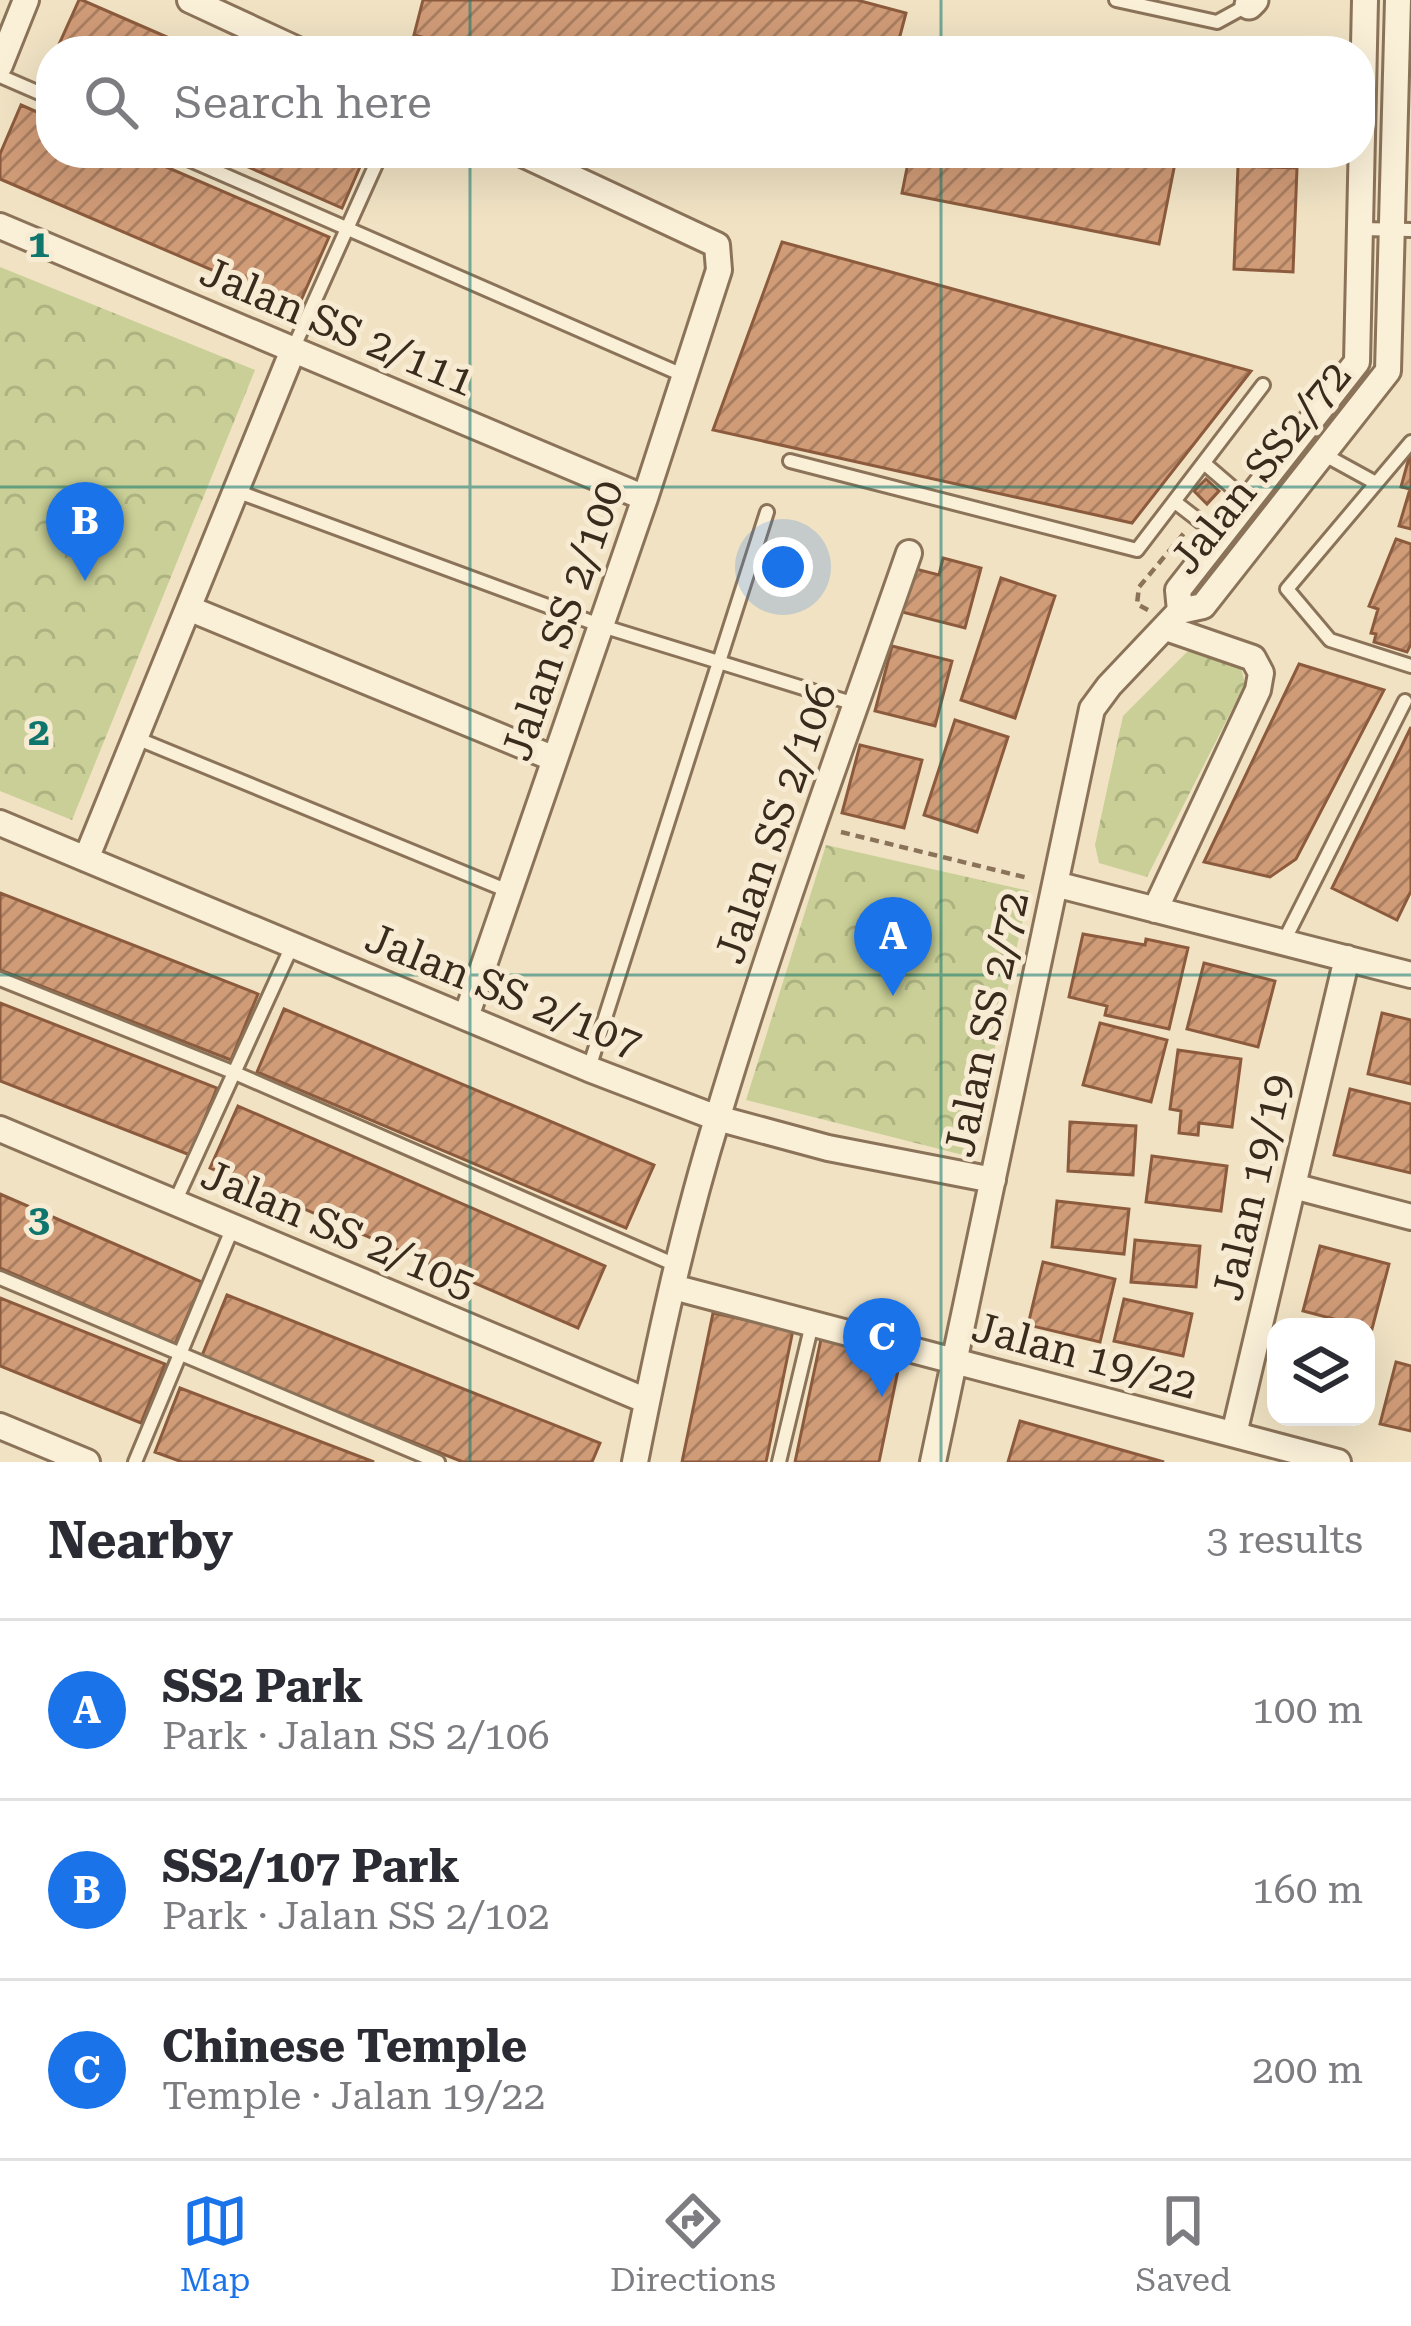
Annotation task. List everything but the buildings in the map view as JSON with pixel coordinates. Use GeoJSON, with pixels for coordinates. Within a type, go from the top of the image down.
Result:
{"type":"FeatureCollection","features":[{"type":"Feature","properties":{"kind":"street"},"geometry":{"type":"LineString","coordinates":[[0,65],[26,0]]}},
{"type":"Feature","properties":{"kind":"street"},"geometry":{"type":"LineString","coordinates":[[190,0],[268,36]]}},
{"type":"Feature","properties":{"kind":"street","name":"Jalan SS2/72"},"geometry":{"type":"LineString","coordinates":[[1173,619],[1203,606],[1388,371],[1401,230],[1402,10]]}},
{"type":"Feature","properties":{"kind":"street","name":"Jalan SS 2/100"},"geometry":{"type":"LineString","coordinates":[[466,1017],[719,270],[717,244],[552,168]]}},
{"type":"Feature","properties":{"kind":"street","name":"Jalan SS2/72"},"geometry":{"type":"LineString","coordinates":[[1173,619],[1178,590],[1358,362],[1361,168]]}},
{"type":"Feature","properties":{"kind":"street","name":"Jalan SS 2/111"},"geometry":{"type":"LineString","coordinates":[[0,226],[645,498]]}},
{"type":"Feature","properties":{"kind":"street"},"geometry":{"type":"LineString","coordinates":[[86,859],[293,350]]}},
{"type":"Feature","properties":{"kind":"street"},"geometry":{"type":"LineString","coordinates":[[1298,438],[1323,454]]}},
{"type":"Feature","properties":{"kind":"street"},"geometry":{"type":"LineString","coordinates":[[1220,537],[1244,555]]}},
{"type":"Feature","properties":{"kind":"street","name":"Jalan SS 2/106"},"geometry":{"type":"LineString","coordinates":[[634,1462],[717,1118],[812,825],[909,553]]}},
{"type":"Feature","properties":{"kind":"street"},"geometry":{"type":"LineString","coordinates":[[188,608],[556,759]]}},
{"type":"Feature","properties":{"kind":"street"},"geometry":{"type":"LineString","coordinates":[[1155,910],[1258,690],[1261,673],[1253,658],[1173,619]]}},
{"type":"Feature","properties":{"kind":"street","name":"Jalan SS 2/72"},"geometry":{"type":"LineString","coordinates":[[933,1462],[1092,709],[1173,619]]}},
{"type":"Feature","properties":{"kind":"street","name":"Jalan SS 2/107"},"geometry":{"type":"LineString","coordinates":[[0,823],[717,1118],[828,1148],[993,1180]]}},
{"type":"Feature","properties":{"kind":"street"},"geometry":{"type":"LineString","coordinates":[[1055,884],[1411,974]]}},
{"type":"Feature","properties":{"kind":"street","name":"Jalan 19/19"},"geometry":{"type":"LineString","coordinates":[[1234,1435],[1346,958]]}},
{"type":"Feature","properties":{"kind":"street","name":"Jalan SS 2/105"},"geometry":{"type":"LineString","coordinates":[[0,1129],[647,1401]]}},
{"type":"Feature","properties":{"kind":"street"},"geometry":{"type":"LineString","coordinates":[[1293,1186],[1411,1217]]}},
{"type":"Feature","properties":{"kind":"street","name":"Jalan 19/22"},"geometry":{"type":"LineString","coordinates":[[675,1277],[812,1324],[1338,1462]]}},
{"type":"Feature","properties":{"kind":"street"},"geometry":{"type":"LineString","coordinates":[[0,1426],[87,1462]]}},
{"type":"Feature","properties":{"kind":"lane"},"geometry":{"type":"LineString","coordinates":[[1116,0],[1216,22],[1244,2]]}},
{"type":"Feature","properties":{"kind":"lane"},"geometry":{"type":"LineString","coordinates":[[1365,7],[1402,10]]}},
{"type":"Feature","properties":{"kind":"lane"},"geometry":{"type":"LineString","coordinates":[[0,76],[36,92]]}},
{"type":"Feature","properties":{"kind":"lane"},"geometry":{"type":"LineString","coordinates":[[208,168],[685,376]]}},
{"type":"Feature","properties":{"kind":"lane"},"geometry":{"type":"LineString","coordinates":[[293,350],[374,168]]}},
{"type":"Feature","properties":{"kind":"lane"},"geometry":{"type":"LineString","coordinates":[[1360,229],[1401,230]]}},
{"type":"Feature","properties":{"kind":"lane"},"geometry":{"type":"LineString","coordinates":[[790,461],[1137,550],[1263,385]]}},
{"type":"Feature","properties":{"kind":"lane"},"geometry":{"type":"LineString","coordinates":[[1411,442],[1287,589],[1330,640],[1411,666]]}},
{"type":"Feature","properties":{"kind":"lane"},"geometry":{"type":"LineString","coordinates":[[1323,454],[1374,482]]}},
{"type":"Feature","properties":{"kind":"lane"},"geometry":{"type":"LineString","coordinates":[[1205,464],[1249,501]]}},
{"type":"Feature","properties":{"kind":"lane"},"geometry":{"type":"LineString","coordinates":[[236,491],[602,626],[856,705]]}},
{"type":"Feature","properties":{"kind":"lane"},"geometry":{"type":"LineString","coordinates":[[1175,502],[1220,537]]}},
{"type":"Feature","properties":{"kind":"lane"},"geometry":{"type":"LineString","coordinates":[[589,1069],[767,512]]}},
{"type":"Feature","properties":{"kind":"lane"},"geometry":{"type":"LineString","coordinates":[[1283,942],[1405,701]]}},
{"type":"Feature","properties":{"kind":"lane"},"geometry":{"type":"LineString","coordinates":[[136,737],[509,892]]}},
{"type":"Feature","properties":{"kind":"lane"},"geometry":{"type":"LineString","coordinates":[[175,1202],[292,945]]}},
{"type":"Feature","properties":{"kind":"lane"},"geometry":{"type":"LineString","coordinates":[[0,980],[235,1073],[675,1277]]}},
{"type":"Feature","properties":{"kind":"lane"},"geometry":{"type":"LineString","coordinates":[[135,1462],[234,1226]]}},
{"type":"Feature","properties":{"kind":"lane"},"geometry":{"type":"LineString","coordinates":[[0,1278],[438,1462]]}},
{"type":"Feature","properties":{"kind":"lane"},"geometry":{"type":"LineString","coordinates":[[779,1462],[812,1324]]}},
{"type":"Feature","properties":{"kind":"path"},"geometry":{"type":"LineString","coordinates":[[812,825],[1055,884]]}},
{"type":"Feature","properties":{"kind":"green space"},"geometry":{"type":"Polygon","coordinates":[[[0,267],[255,370],[72,820],[0,791],[0,267]]]}},
{"type":"Feature","properties":{"kind":"green space"},"geometry":{"type":"Polygon","coordinates":[[[1189,650],[1241,667],[1245,684],[1147,877],[1099,863],[1095,845],[1123,716],[1189,650]]]}},
{"type":"Feature","properties":{"kind":"green space"},"geometry":{"type":"Polygon","coordinates":[[[826,845],[1029,891],[971,1157],[746,1100],[826,845]]]}},
{"type":"Feature","properties":{"kind":"place","name":"SS2/107 Park"},"geometry":{"type":"Point","coordinates":[85,581]}},
{"type":"Feature","properties":{"kind":"place","name":"SS2 Park"},"geometry":{"type":"Point","coordinates":[893,996]}},
{"type":"Feature","properties":{"kind":"place","name":"Chinese Temple"},"geometry":{"type":"Point","coordinates":[882,1397]}}]}
